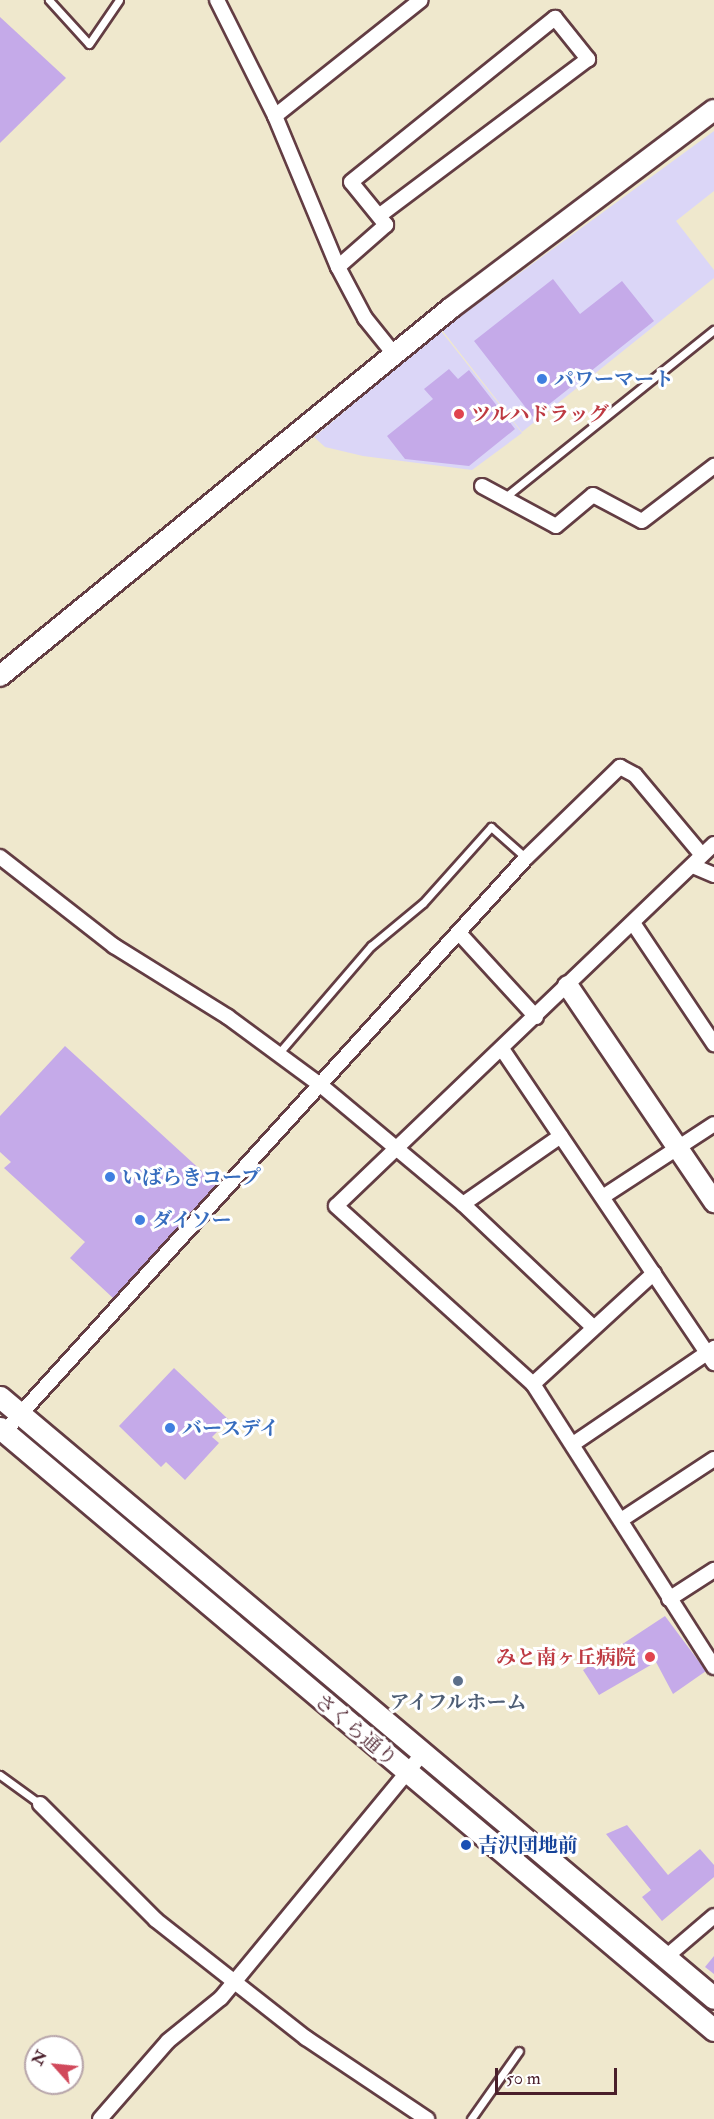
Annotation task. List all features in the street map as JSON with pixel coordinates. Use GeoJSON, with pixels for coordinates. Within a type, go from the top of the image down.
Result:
{"type":"FeatureCollection","features":[{"type":"Feature","properties":{"kind":"main road","name":"さくら通り"},"geometry":{"type":"LineString","coordinates":[[0,1397],[714,1998]]}},
{"type":"Feature","properties":{"kind":"main road","name":"さくら通り"},"geometry":{"type":"LineString","coordinates":[[2,1430],[406,1773],[714,2030]]}},
{"type":"Feature","properties":{"kind":"street"},"geometry":{"type":"LineString","coordinates":[[217,0],[275,116],[338,267],[365,318],[394,354]]}},
{"type":"Feature","properties":{"kind":"street"},"geometry":{"type":"LineString","coordinates":[[275,116],[421,0]]}},
{"type":"Feature","properties":{"kind":"street"},"geometry":{"type":"LineString","coordinates":[[338,267],[387,225],[379,216],[351,182],[555,18],[588,59],[379,216]]}},
{"type":"Feature","properties":{"kind":"street"},"geometry":{"type":"LineString","coordinates":[[0,676],[394,354],[714,110]]}},
{"type":"Feature","properties":{"kind":"street"},"geometry":{"type":"LineString","coordinates":[[482,486],[556,526],[593,495],[642,521],[714,466]]}},
{"type":"Feature","properties":{"kind":"street"},"geometry":{"type":"LineString","coordinates":[[2,1430],[323,1087],[526,858],[620,767],[635,776],[698,861],[714,875]]}},
{"type":"Feature","properties":{"kind":"street"},"geometry":{"type":"LineString","coordinates":[[714,844],[536,1017],[395,1147],[336,1206],[533,1384],[714,1667]]}},
{"type":"Feature","properties":{"kind":"street"},"geometry":{"type":"LineString","coordinates":[[0,857],[114,946],[278,1054],[323,1087],[463,1204],[592,1326]]}},
{"type":"Feature","properties":{"kind":"street"},"geometry":{"type":"LineString","coordinates":[[633,923],[714,1044]]}},
{"type":"Feature","properties":{"kind":"street"},"geometry":{"type":"LineString","coordinates":[[459,933],[536,1017]]}},
{"type":"Feature","properties":{"kind":"street"},"geometry":{"type":"LineString","coordinates":[[567,986],[714,1202]]}},
{"type":"Feature","properties":{"kind":"street"},"geometry":{"type":"LineString","coordinates":[[502,1049],[712,1355],[573,1444]]}},
{"type":"Feature","properties":{"kind":"street"},"geometry":{"type":"LineString","coordinates":[[603,1196],[714,1124]]}},
{"type":"Feature","properties":{"kind":"street"},"geometry":{"type":"LineString","coordinates":[[463,1204],[561,1136]]}},
{"type":"Feature","properties":{"kind":"street"},"geometry":{"type":"LineString","coordinates":[[533,1384],[592,1326],[654,1273]]}},
{"type":"Feature","properties":{"kind":"street"},"geometry":{"type":"LineString","coordinates":[[621,1520],[714,1459]]}},
{"type":"Feature","properties":{"kind":"street"},"geometry":{"type":"LineString","coordinates":[[669,1599],[714,1570]]}},
{"type":"Feature","properties":{"kind":"street"},"geometry":{"type":"LineString","coordinates":[[100,2119],[168,2041],[233,1981],[424,1752]]}},
{"type":"Feature","properties":{"kind":"street"},"geometry":{"type":"LineString","coordinates":[[40,1804],[156,1920],[306,2038],[427,2119]]}},
{"type":"Feature","properties":{"kind":"street"},"geometry":{"type":"LineString","coordinates":[[666,1957],[714,1916]]}},
{"type":"Feature","properties":{"kind":"lane"},"geometry":{"type":"LineString","coordinates":[[49,0],[89,44],[118,0]]}},
{"type":"Feature","properties":{"kind":"lane"},"geometry":{"type":"LineString","coordinates":[[504,498],[714,330]]}},
{"type":"Feature","properties":{"kind":"lane"},"geometry":{"type":"LineString","coordinates":[[278,1054],[371,946],[423,903],[491,827],[526,858]]}},
{"type":"Feature","properties":{"kind":"lane"},"geometry":{"type":"LineString","coordinates":[[0,1775],[40,1804]]}},
{"type":"Feature","properties":{"kind":"lane"},"geometry":{"type":"LineString","coordinates":[[471,2119],[519,2051]]}},
{"type":"Feature","properties":{"kind":"shaded area"},"geometry":{"type":"Polygon","coordinates":[[[714,131],[714,191],[676,221],[714,270],[714,278],[522,432],[442,330],[714,131]]]}},
{"type":"Feature","properties":{"kind":"shaded area"},"geometry":{"type":"Polygon","coordinates":[[[441,331],[522,433],[472,470],[363,456],[325,447],[314,437],[441,331]]]}},
{"type":"Feature","properties":{"kind":"building"},"geometry":{"type":"Polygon","coordinates":[[[0,17],[66,78],[0,143],[0,17]]]}},
{"type":"Feature","properties":{"kind":"building","name":"パワーマート"},"geometry":{"type":"Polygon","coordinates":[[[553,279],[580,314],[622,281],[654,321],[533,417],[474,341],[553,279]]]}},
{"type":"Feature","properties":{"kind":"building","name":"ツルハドラッグ"},"geometry":{"type":"Polygon","coordinates":[[[449,369],[458,379],[469,370],[515,429],[469,466],[405,459],[387,436],[433,399],[424,389],[449,369]]]}},
{"type":"Feature","properties":{"kind":"building","name":"いばらきコープ"},"geometry":{"type":"Polygon","coordinates":[[[65,1046],[217,1185],[113,1298],[70,1258],[85,1242],[4,1168],[11,1162],[0,1152],[0,1116],[65,1046]]]}},
{"type":"Feature","properties":{"kind":"building"},"geometry":{"type":"Polygon","coordinates":[[[174,1368],[229,1420],[212,1437],[219,1443],[185,1480],[166,1462],[161,1467],[119,1426],[174,1368]]]}},
{"type":"Feature","properties":{"kind":"building","name":"みと南ヶ丘病院"},"geometry":{"type":"Polygon","coordinates":[[[665,1616],[706,1671],[673,1694],[656,1662],[599,1695],[583,1670],[665,1616]]]}},
{"type":"Feature","properties":{"kind":"building"},"geometry":{"type":"Polygon","coordinates":[[[627,1825],[668,1875],[700,1849],[714,1865],[714,1877],[662,1921],[642,1897],[651,1890],[606,1834],[627,1825]]]}},
{"type":"Feature","properties":{"kind":"building"},"geometry":{"type":"Polygon","coordinates":[[[714,1956],[714,1974],[705,1967],[714,1956]]]}},
{"type":"Feature","properties":{"kind":"place","name":"パワーマート"},"geometry":{"type":"Point","coordinates":[542,379]}},
{"type":"Feature","properties":{"kind":"place","name":"ツルハドラッグ"},"geometry":{"type":"Point","coordinates":[459,414]}},
{"type":"Feature","properties":{"kind":"place","name":"いばらきコープ"},"geometry":{"type":"Point","coordinates":[110,1177]}},
{"type":"Feature","properties":{"kind":"place","name":"ダイソー"},"geometry":{"type":"Point","coordinates":[140,1220]}},
{"type":"Feature","properties":{"kind":"place","name":"バースデイ"},"geometry":{"type":"Point","coordinates":[170,1428]}},
{"type":"Feature","properties":{"kind":"place","name":"みと南ヶ丘病院"},"geometry":{"type":"Point","coordinates":[650,1657]}},
{"type":"Feature","properties":{"kind":"place","name":"アイフルホーム"},"geometry":{"type":"Point","coordinates":[458,1681]}},
{"type":"Feature","properties":{"kind":"place","name":"吉沢団地前"},"geometry":{"type":"Point","coordinates":[466,1845]}}]}
